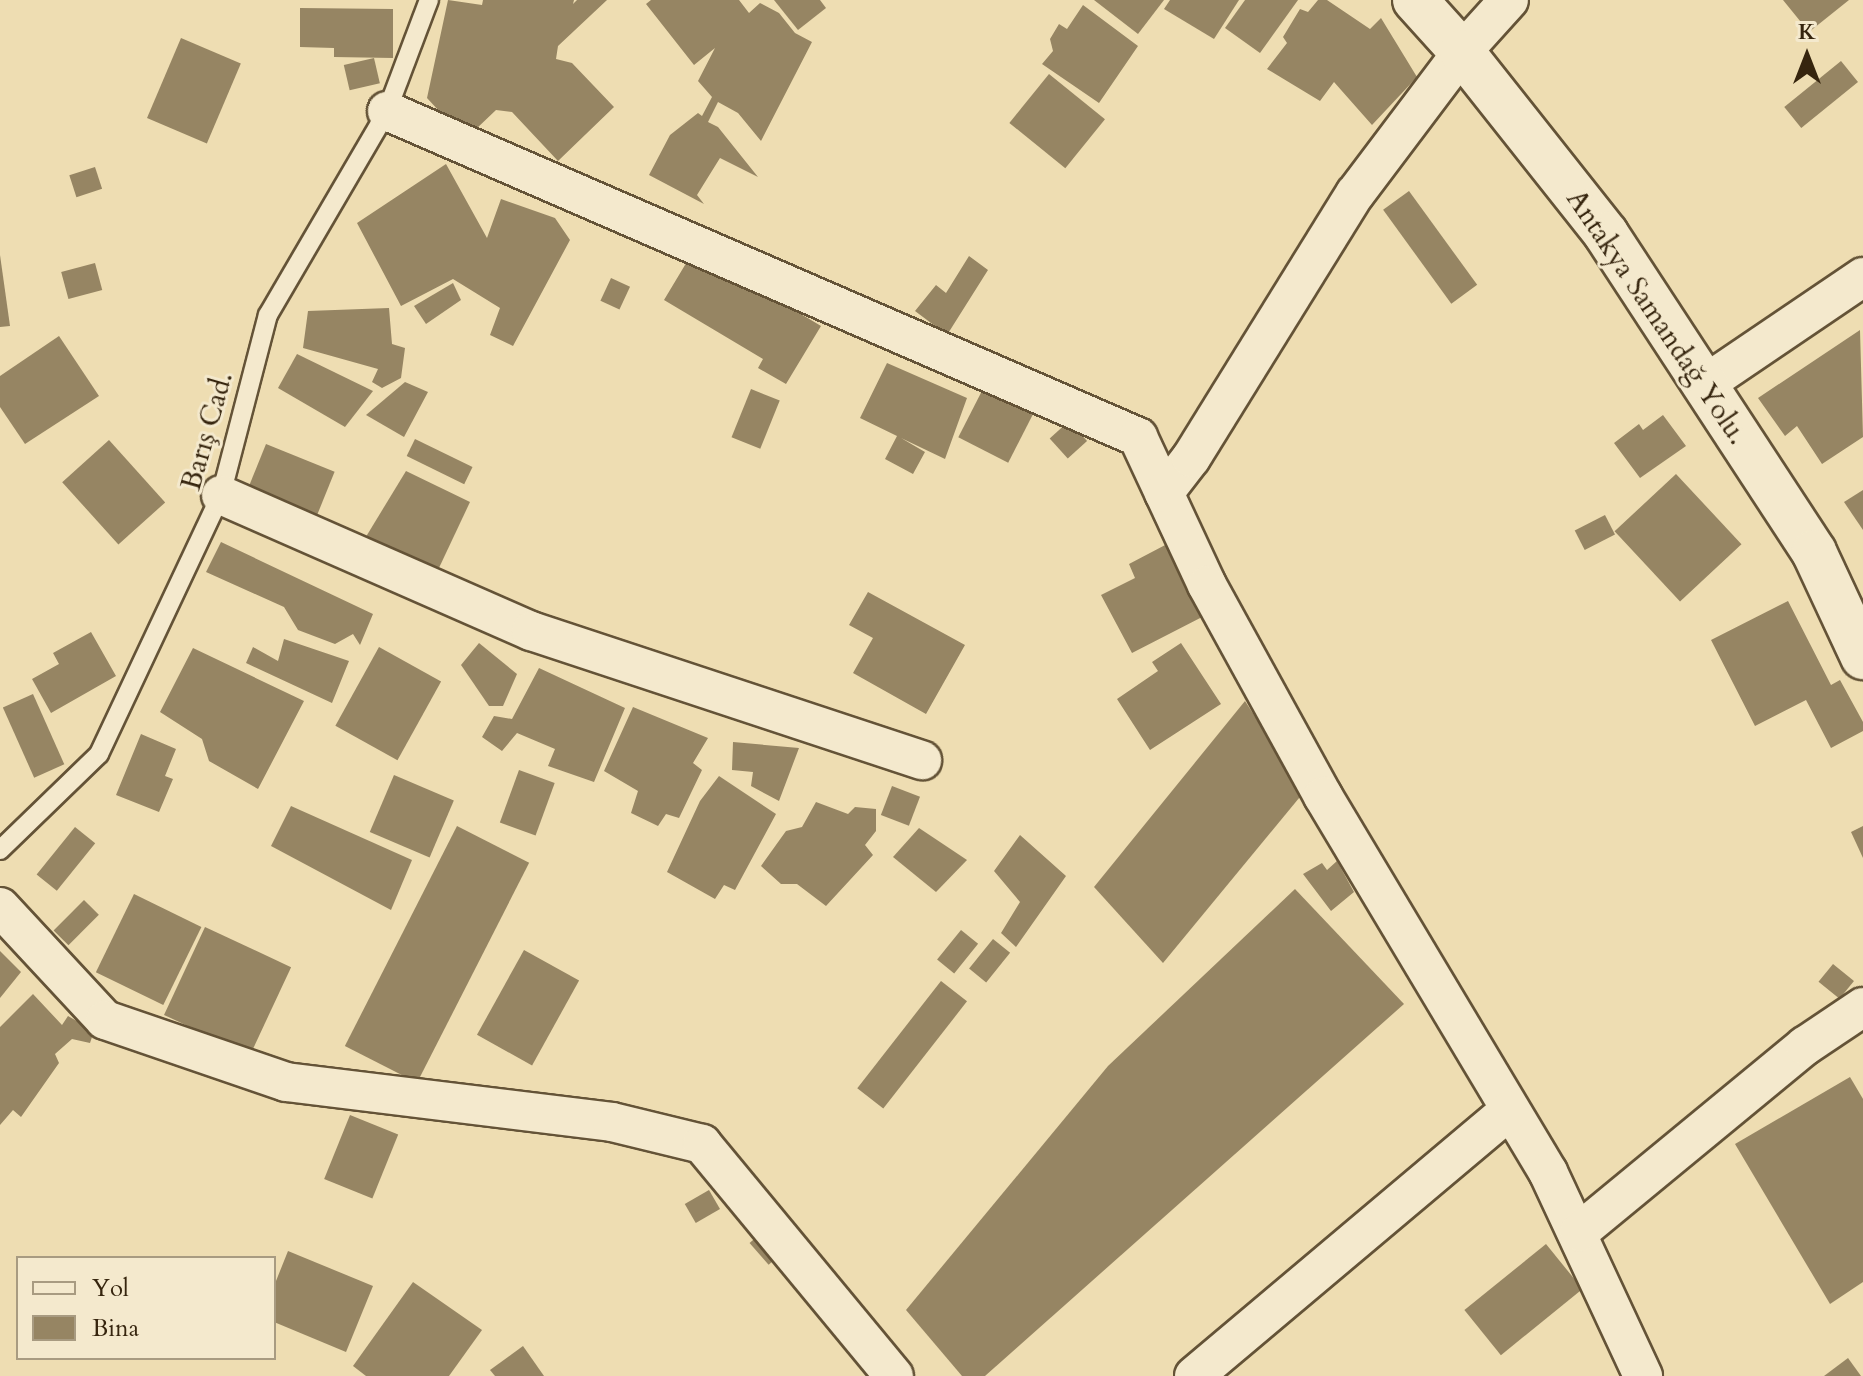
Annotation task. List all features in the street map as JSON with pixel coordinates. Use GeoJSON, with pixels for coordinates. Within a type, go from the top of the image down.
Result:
{"type":"FeatureCollection","features":[{"type":"Feature","properties":{"kind":"street","name":"Antakya Samandağ Yolu."},"geometry":{"type":"LineString","coordinates":[[1415,0],[1462,52],[1606,234],[1814,552],[1863,657]]}},
{"type":"Feature","properties":{"kind":"street"},"geometry":{"type":"LineString","coordinates":[[1164,493],[1191,458],[1355,194],[1462,52],[1509,0]]}},
{"type":"Feature","properties":{"kind":"street"},"geometry":{"type":"LineString","coordinates":[[387,111],[1138,437],[1207,585],[1323,796],[1579,1232],[1643,1376]]}},
{"type":"Feature","properties":{"kind":"street"},"geometry":{"type":"LineString","coordinates":[[1705,384],[1863,277]]}},
{"type":"Feature","properties":{"kind":"street"},"geometry":{"type":"LineString","coordinates":[[221,495],[531,631],[922,760]]}},
{"type":"Feature","properties":{"kind":"street"},"geometry":{"type":"LineString","coordinates":[[0,907],[105,1020],[286,1082],[612,1122],[702,1144],[894,1376]]}},
{"type":"Feature","properties":{"kind":"street"},"geometry":{"type":"LineString","coordinates":[[1579,1232],[1805,1046],[1863,1007]]}},
{"type":"Feature","properties":{"kind":"street"},"geometry":{"type":"LineString","coordinates":[[1194,1376],[1509,1111]]}},
{"type":"Feature","properties":{"kind":"lane","name":"Barış Cad."},"geometry":{"type":"LineString","coordinates":[[0,850],[99,754],[221,495],[268,315],[387,111],[429,0]]}},
{"type":"Feature","properties":{"kind":"building"},"geometry":{"type":"Polygon","coordinates":[[[448,0],[482,5],[483,0],[574,0],[573,4],[577,0],[607,0],[558,46],[556,59],[572,63],[614,107],[558,161],[512,112],[496,110],[475,130],[452,125],[427,98],[448,0]]]}},
{"type":"Feature","properties":{"kind":"building"},"geometry":{"type":"Polygon","coordinates":[[[651,0],[739,0],[749,13],[760,3],[779,13],[795,33],[812,42],[761,141],[738,113],[718,102],[708,122],[718,127],[758,177],[720,158],[697,195],[704,204],[649,175],[670,135],[698,113],[702,116],[712,97],[698,81],[715,48],[694,65],[646,4],[651,0]]]}},
{"type":"Feature","properties":{"kind":"building"},"geometry":{"type":"Polygon","coordinates":[[[774,0],[820,0],[826,8],[798,30],[774,0]]]}},
{"type":"Feature","properties":{"kind":"building"},"geometry":{"type":"Polygon","coordinates":[[[1094,0],[1164,0],[1138,34],[1094,0]]]}},
{"type":"Feature","properties":{"kind":"building"},"geometry":{"type":"Polygon","coordinates":[[[1170,0],[1239,0],[1214,39],[1164,9],[1170,0]]]}},
{"type":"Feature","properties":{"kind":"building"},"geometry":{"type":"Polygon","coordinates":[[[1245,0],[1298,0],[1260,53],[1225,28],[1245,0]]]}},
{"type":"Feature","properties":{"kind":"building"},"geometry":{"type":"Polygon","coordinates":[[[1318,0],[1327,0],[1370,29],[1381,18],[1417,77],[1372,125],[1334,82],[1320,101],[1267,69],[1287,43],[1283,37],[1300,9],[1308,12],[1318,0]]]}},
{"type":"Feature","properties":{"kind":"building"},"geometry":{"type":"Polygon","coordinates":[[[1783,0],[1849,0],[1809,32],[1783,0]]]}},
{"type":"Feature","properties":{"kind":"building"},"geometry":{"type":"Polygon","coordinates":[[[1083,5],[1138,46],[1099,103],[1042,64],[1053,51],[1050,39],[1059,24],[1067,29],[1083,5]]]}},
{"type":"Feature","properties":{"kind":"building"},"geometry":{"type":"Polygon","coordinates":[[[300,8],[393,9],[393,58],[334,57],[334,48],[300,47],[300,8]]]}},
{"type":"Feature","properties":{"kind":"building"},"geometry":{"type":"Polygon","coordinates":[[[181,38],[241,63],[207,143],[147,118],[181,38]]]}},
{"type":"Feature","properties":{"kind":"building"},"geometry":{"type":"Polygon","coordinates":[[[374,58],[380,83],[350,90],[344,65],[374,58]]]}},
{"type":"Feature","properties":{"kind":"building"},"geometry":{"type":"Polygon","coordinates":[[[1841,61],[1858,82],[1801,128],[1784,107],[1841,61]]]}},
{"type":"Feature","properties":{"kind":"building"},"geometry":{"type":"Polygon","coordinates":[[[1049,74],[1105,119],[1065,168],[1009,123],[1049,74]]]}},
{"type":"Feature","properties":{"kind":"building"},"geometry":{"type":"Polygon","coordinates":[[[446,164],[487,238],[501,199],[555,218],[570,240],[513,346],[490,335],[500,308],[453,279],[401,306],[357,223],[446,164]]]}},
{"type":"Feature","properties":{"kind":"building"},"geometry":{"type":"Polygon","coordinates":[[[95,167],[102,189],[76,197],[69,175],[95,167]]]}},
{"type":"Feature","properties":{"kind":"building"},"geometry":{"type":"Polygon","coordinates":[[[1409,191],[1477,285],[1451,304],[1383,210],[1409,191]]]}},
{"type":"Feature","properties":{"kind":"building"},"geometry":{"type":"Polygon","coordinates":[[[694,250],[821,326],[786,384],[758,368],[763,359],[664,300],[694,250]]]}},
{"type":"Feature","properties":{"kind":"building"},"geometry":{"type":"Polygon","coordinates":[[[0,255],[10,326],[0,327],[0,255]]]}},
{"type":"Feature","properties":{"kind":"building"},"geometry":{"type":"Polygon","coordinates":[[[969,256],[988,270],[947,335],[915,311],[936,285],[946,293],[969,256]]]}},
{"type":"Feature","properties":{"kind":"building"},"geometry":{"type":"Polygon","coordinates":[[[95,263],[102,290],[68,299],[61,272],[95,263]]]}},
{"type":"Feature","properties":{"kind":"building"},"geometry":{"type":"Polygon","coordinates":[[[611,278],[630,287],[619,310],[600,301],[611,278]]]}},
{"type":"Feature","properties":{"kind":"building"},"geometry":{"type":"Polygon","coordinates":[[[453,283],[461,300],[426,324],[414,306],[453,283]]]}},
{"type":"Feature","properties":{"kind":"building"},"geometry":{"type":"Polygon","coordinates":[[[389,308],[392,344],[405,348],[401,378],[382,388],[372,382],[378,369],[303,348],[308,311],[389,308]]]}},
{"type":"Feature","properties":{"kind":"building"},"geometry":{"type":"Polygon","coordinates":[[[1860,330],[1863,437],[1822,464],[1797,426],[1785,436],[1758,398],[1860,330]]]}},
{"type":"Feature","properties":{"kind":"building"},"geometry":{"type":"Polygon","coordinates":[[[59,336],[99,396],[25,444],[0,407],[0,376],[59,336]]]}},
{"type":"Feature","properties":{"kind":"building"},"geometry":{"type":"Polygon","coordinates":[[[297,354],[373,391],[345,427],[278,388],[297,354]]]}},
{"type":"Feature","properties":{"kind":"building"},"geometry":{"type":"Polygon","coordinates":[[[887,363],[967,398],[945,459],[901,438],[925,452],[913,474],[885,459],[897,436],[860,418],[887,363]]]}},
{"type":"Feature","properties":{"kind":"building"},"geometry":{"type":"Polygon","coordinates":[[[405,382],[428,392],[404,437],[366,415],[405,382]]]}},
{"type":"Feature","properties":{"kind":"building"},"geometry":{"type":"Polygon","coordinates":[[[986,383],[1036,408],[1008,463],[958,437],[986,383]]]}},
{"type":"Feature","properties":{"kind":"building"},"geometry":{"type":"Polygon","coordinates":[[[751,389],[780,401],[760,449],[732,437],[751,389]]]}},
{"type":"Feature","properties":{"kind":"building"},"geometry":{"type":"Polygon","coordinates":[[[1663,415],[1686,446],[1640,478],[1614,443],[1639,424],[1643,430],[1663,415]]]}},
{"type":"Feature","properties":{"kind":"building"},"geometry":{"type":"Polygon","coordinates":[[[1069,421],[1087,441],[1068,458],[1050,438],[1069,421]]]}},
{"type":"Feature","properties":{"kind":"building"},"geometry":{"type":"Polygon","coordinates":[[[415,439],[473,467],[464,484],[407,456],[415,439]]]}},
{"type":"Feature","properties":{"kind":"building"},"geometry":{"type":"Polygon","coordinates":[[[109,440],[165,502],[118,545],[62,482],[109,440]]]}},
{"type":"Feature","properties":{"kind":"building"},"geometry":{"type":"Polygon","coordinates":[[[266,444],[335,472],[314,522],[246,494],[266,444]]]}},
{"type":"Feature","properties":{"kind":"building"},"geometry":{"type":"Polygon","coordinates":[[[406,471],[470,502],[438,570],[364,540],[406,471]]]}},
{"type":"Feature","properties":{"kind":"building"},"geometry":{"type":"Polygon","coordinates":[[[1676,474],[1741,544],[1680,601],[1615,531],[1676,474]]]}},
{"type":"Feature","properties":{"kind":"building"},"geometry":{"type":"Polygon","coordinates":[[[1863,490],[1863,530],[1844,502],[1863,490]]]}},
{"type":"Feature","properties":{"kind":"building"},"geometry":{"type":"Polygon","coordinates":[[[1605,515],[1615,535],[1585,550],[1575,530],[1605,515]]]}},
{"type":"Feature","properties":{"kind":"building"},"geometry":{"type":"Polygon","coordinates":[[[221,542],[373,614],[360,645],[353,634],[335,644],[298,630],[284,607],[206,572],[221,542]]]}},
{"type":"Feature","properties":{"kind":"building"},"geometry":{"type":"Polygon","coordinates":[[[1169,543],[1206,615],[1132,653],[1101,595],[1135,578],[1129,564],[1169,543]]]}},
{"type":"Feature","properties":{"kind":"building"},"geometry":{"type":"Polygon","coordinates":[[[868,592],[965,645],[926,714],[853,673],[873,638],[849,625],[868,592]]]}},
{"type":"Feature","properties":{"kind":"building"},"geometry":{"type":"Polygon","coordinates":[[[1788,601],[1831,685],[1840,680],[1863,722],[1863,731],[1831,748],[1806,700],[1755,726],[1711,640],[1788,601]]]}},
{"type":"Feature","properties":{"kind":"building"},"geometry":{"type":"Polygon","coordinates":[[[91,632],[116,676],[51,713],[32,679],[59,664],[53,653],[91,632]]]}},
{"type":"Feature","properties":{"kind":"building"},"geometry":{"type":"Polygon","coordinates":[[[284,639],[349,661],[332,703],[246,663],[253,647],[278,661],[284,639]]]}},
{"type":"Feature","properties":{"kind":"building"},"geometry":{"type":"Polygon","coordinates":[[[479,643],[517,674],[503,706],[489,706],[461,665],[479,643]]]}},
{"type":"Feature","properties":{"kind":"building"},"geometry":{"type":"Polygon","coordinates":[[[1181,643],[1221,704],[1150,750],[1117,699],[1158,671],[1152,662],[1181,643]]]}},
{"type":"Feature","properties":{"kind":"building"},"geometry":{"type":"Polygon","coordinates":[[[379,647],[441,681],[397,760],[335,726],[379,647]]]}},
{"type":"Feature","properties":{"kind":"building"},"geometry":{"type":"Polygon","coordinates":[[[193,648],[304,701],[258,789],[209,761],[202,739],[160,712],[193,648]]]}},
{"type":"Feature","properties":{"kind":"building"},"geometry":{"type":"Polygon","coordinates":[[[539,668],[625,708],[594,782],[548,766],[555,749],[517,733],[502,751],[482,737],[494,716],[512,719],[539,668]]]}},
{"type":"Feature","properties":{"kind":"building"},"geometry":{"type":"Polygon","coordinates":[[[33,694],[64,764],[34,778],[3,707],[33,694]]]}},
{"type":"Feature","properties":{"kind":"building"},"geometry":{"type":"Polygon","coordinates":[[[1245,701],[1304,792],[1163,963],[1094,887],[1245,701]]]}},
{"type":"Feature","properties":{"kind":"building"},"geometry":{"type":"Polygon","coordinates":[[[633,707],[708,738],[693,763],[702,770],[679,818],[666,814],[658,826],[631,813],[638,791],[604,771],[633,707]]]}},
{"type":"Feature","properties":{"kind":"building"},"geometry":{"type":"Polygon","coordinates":[[[141,734],[176,749],[165,776],[173,779],[159,812],[116,795],[141,734]]]}},
{"type":"Feature","properties":{"kind":"building"},"geometry":{"type":"Polygon","coordinates":[[[733,742],[799,748],[779,801],[751,786],[753,772],[732,770],[733,742]]]}},
{"type":"Feature","properties":{"kind":"building"},"geometry":{"type":"Polygon","coordinates":[[[519,770],[555,783],[536,836],[500,823],[519,770]]]}},
{"type":"Feature","properties":{"kind":"building"},"geometry":{"type":"Polygon","coordinates":[[[394,775],[454,800],[430,857],[370,832],[394,775]]]}},
{"type":"Feature","properties":{"kind":"building"},"geometry":{"type":"Polygon","coordinates":[[[719,776],[776,814],[735,890],[724,885],[715,899],[667,872],[700,801],[719,776]]]}},
{"type":"Feature","properties":{"kind":"building"},"geometry":{"type":"Polygon","coordinates":[[[892,786],[920,797],[909,826],[881,815],[892,786]]]}},
{"type":"Feature","properties":{"kind":"building"},"geometry":{"type":"Polygon","coordinates":[[[816,802],[848,814],[855,807],[876,809],[876,831],[865,845],[873,855],[826,906],[797,884],[781,884],[761,866],[786,831],[802,827],[816,802]]]}},
{"type":"Feature","properties":{"kind":"building"},"geometry":{"type":"Polygon","coordinates":[[[291,806],[412,860],[391,910],[271,846],[291,806]]]}},
{"type":"Feature","properties":{"kind":"building"},"geometry":{"type":"Polygon","coordinates":[[[457,826],[529,863],[417,1083],[345,1046],[457,826]]]}},
{"type":"Feature","properties":{"kind":"building"},"geometry":{"type":"Polygon","coordinates":[[[1863,826],[1863,858],[1851,832],[1863,826]]]}},
{"type":"Feature","properties":{"kind":"building"},"geometry":{"type":"Polygon","coordinates":[[[75,827],[95,843],[57,891],[37,874],[75,827]]]}},
{"type":"Feature","properties":{"kind":"building"},"geometry":{"type":"Polygon","coordinates":[[[919,828],[967,860],[936,892],[893,857],[919,828]]]}},
{"type":"Feature","properties":{"kind":"building"},"geometry":{"type":"Polygon","coordinates":[[[1020,835],[1066,876],[1016,947],[1001,933],[1020,902],[994,871],[1020,835]]]}},
{"type":"Feature","properties":{"kind":"building"},"geometry":{"type":"Polygon","coordinates":[[[1337,861],[1354,892],[1331,911],[1303,874],[1322,863],[1327,870],[1337,861]]]}},
{"type":"Feature","properties":{"kind":"building"},"geometry":{"type":"Polygon","coordinates":[[[1295,889],[1404,1004],[985,1376],[962,1376],[906,1310],[1108,1066],[1295,889]]]}},
{"type":"Feature","properties":{"kind":"building"},"geometry":{"type":"Polygon","coordinates":[[[134,894],[201,927],[163,1005],[96,972],[134,894]]]}},
{"type":"Feature","properties":{"kind":"building"},"geometry":{"type":"Polygon","coordinates":[[[84,900],[99,915],[68,945],[54,930],[84,900]]]}},
{"type":"Feature","properties":{"kind":"building"},"geometry":{"type":"Polygon","coordinates":[[[205,927],[291,967],[250,1055],[164,1015],[205,927]]]}},
{"type":"Feature","properties":{"kind":"building"},"geometry":{"type":"Polygon","coordinates":[[[961,930],[978,944],[954,973],[937,960],[961,930]]]}},
{"type":"Feature","properties":{"kind":"building"},"geometry":{"type":"Polygon","coordinates":[[[993,939],[1010,953],[986,982],[969,969],[993,939]]]}},
{"type":"Feature","properties":{"kind":"building"},"geometry":{"type":"Polygon","coordinates":[[[524,950],[579,981],[532,1065],[477,1035],[524,950]]]}},
{"type":"Feature","properties":{"kind":"building"},"geometry":{"type":"Polygon","coordinates":[[[0,951],[21,972],[0,998],[0,951]]]}},
{"type":"Feature","properties":{"kind":"building"},"geometry":{"type":"Polygon","coordinates":[[[1833,964],[1854,981],[1840,999],[1819,982],[1833,964]]]}},
{"type":"Feature","properties":{"kind":"building"},"geometry":{"type":"Polygon","coordinates":[[[941,981],[967,1001],[883,1108],[857,1088],[941,981]]]}},
{"type":"Feature","properties":{"kind":"building"},"geometry":{"type":"Polygon","coordinates":[[[33,994],[62,1025],[68,1016],[94,1031],[90,1043],[72,1039],[55,1054],[59,1063],[21,1117],[13,1110],[0,1125],[0,1027],[33,994]]]}},
{"type":"Feature","properties":{"kind":"building"},"geometry":{"type":"Polygon","coordinates":[[[1850,1077],[1863,1099],[1863,1282],[1830,1304],[1735,1144],[1850,1077]]]}},
{"type":"Feature","properties":{"kind":"building"},"geometry":{"type":"Polygon","coordinates":[[[350,1115],[398,1134],[372,1198],[324,1179],[350,1115]]]}},
{"type":"Feature","properties":{"kind":"building"},"geometry":{"type":"Polygon","coordinates":[[[709,1190],[720,1209],[696,1223],[685,1204],[709,1190]]]}},
{"type":"Feature","properties":{"kind":"building"},"geometry":{"type":"Polygon","coordinates":[[[776,1220],[795,1242],[769,1265],[750,1243],[776,1220]]]}},
{"type":"Feature","properties":{"kind":"building"},"geometry":{"type":"Polygon","coordinates":[[[1546,1244],[1583,1289],[1501,1355],[1464,1310],[1546,1244]]]}},
{"type":"Feature","properties":{"kind":"building"},"geometry":{"type":"Polygon","coordinates":[[[288,1251],[373,1286],[346,1352],[276,1323],[276,1281],[288,1251]]]}},
{"type":"Feature","properties":{"kind":"building"},"geometry":{"type":"Polygon","coordinates":[[[413,1282],[482,1330],[449,1376],[366,1376],[353,1366],[413,1282]]]}},
{"type":"Feature","properties":{"kind":"building"},"geometry":{"type":"Polygon","coordinates":[[[523,1346],[544,1376],[495,1376],[490,1370],[523,1346]]]}},
{"type":"Feature","properties":{"kind":"building"},"geometry":{"type":"Polygon","coordinates":[[[1848,1358],[1861,1376],[1824,1376],[1848,1358]]]}}]}
